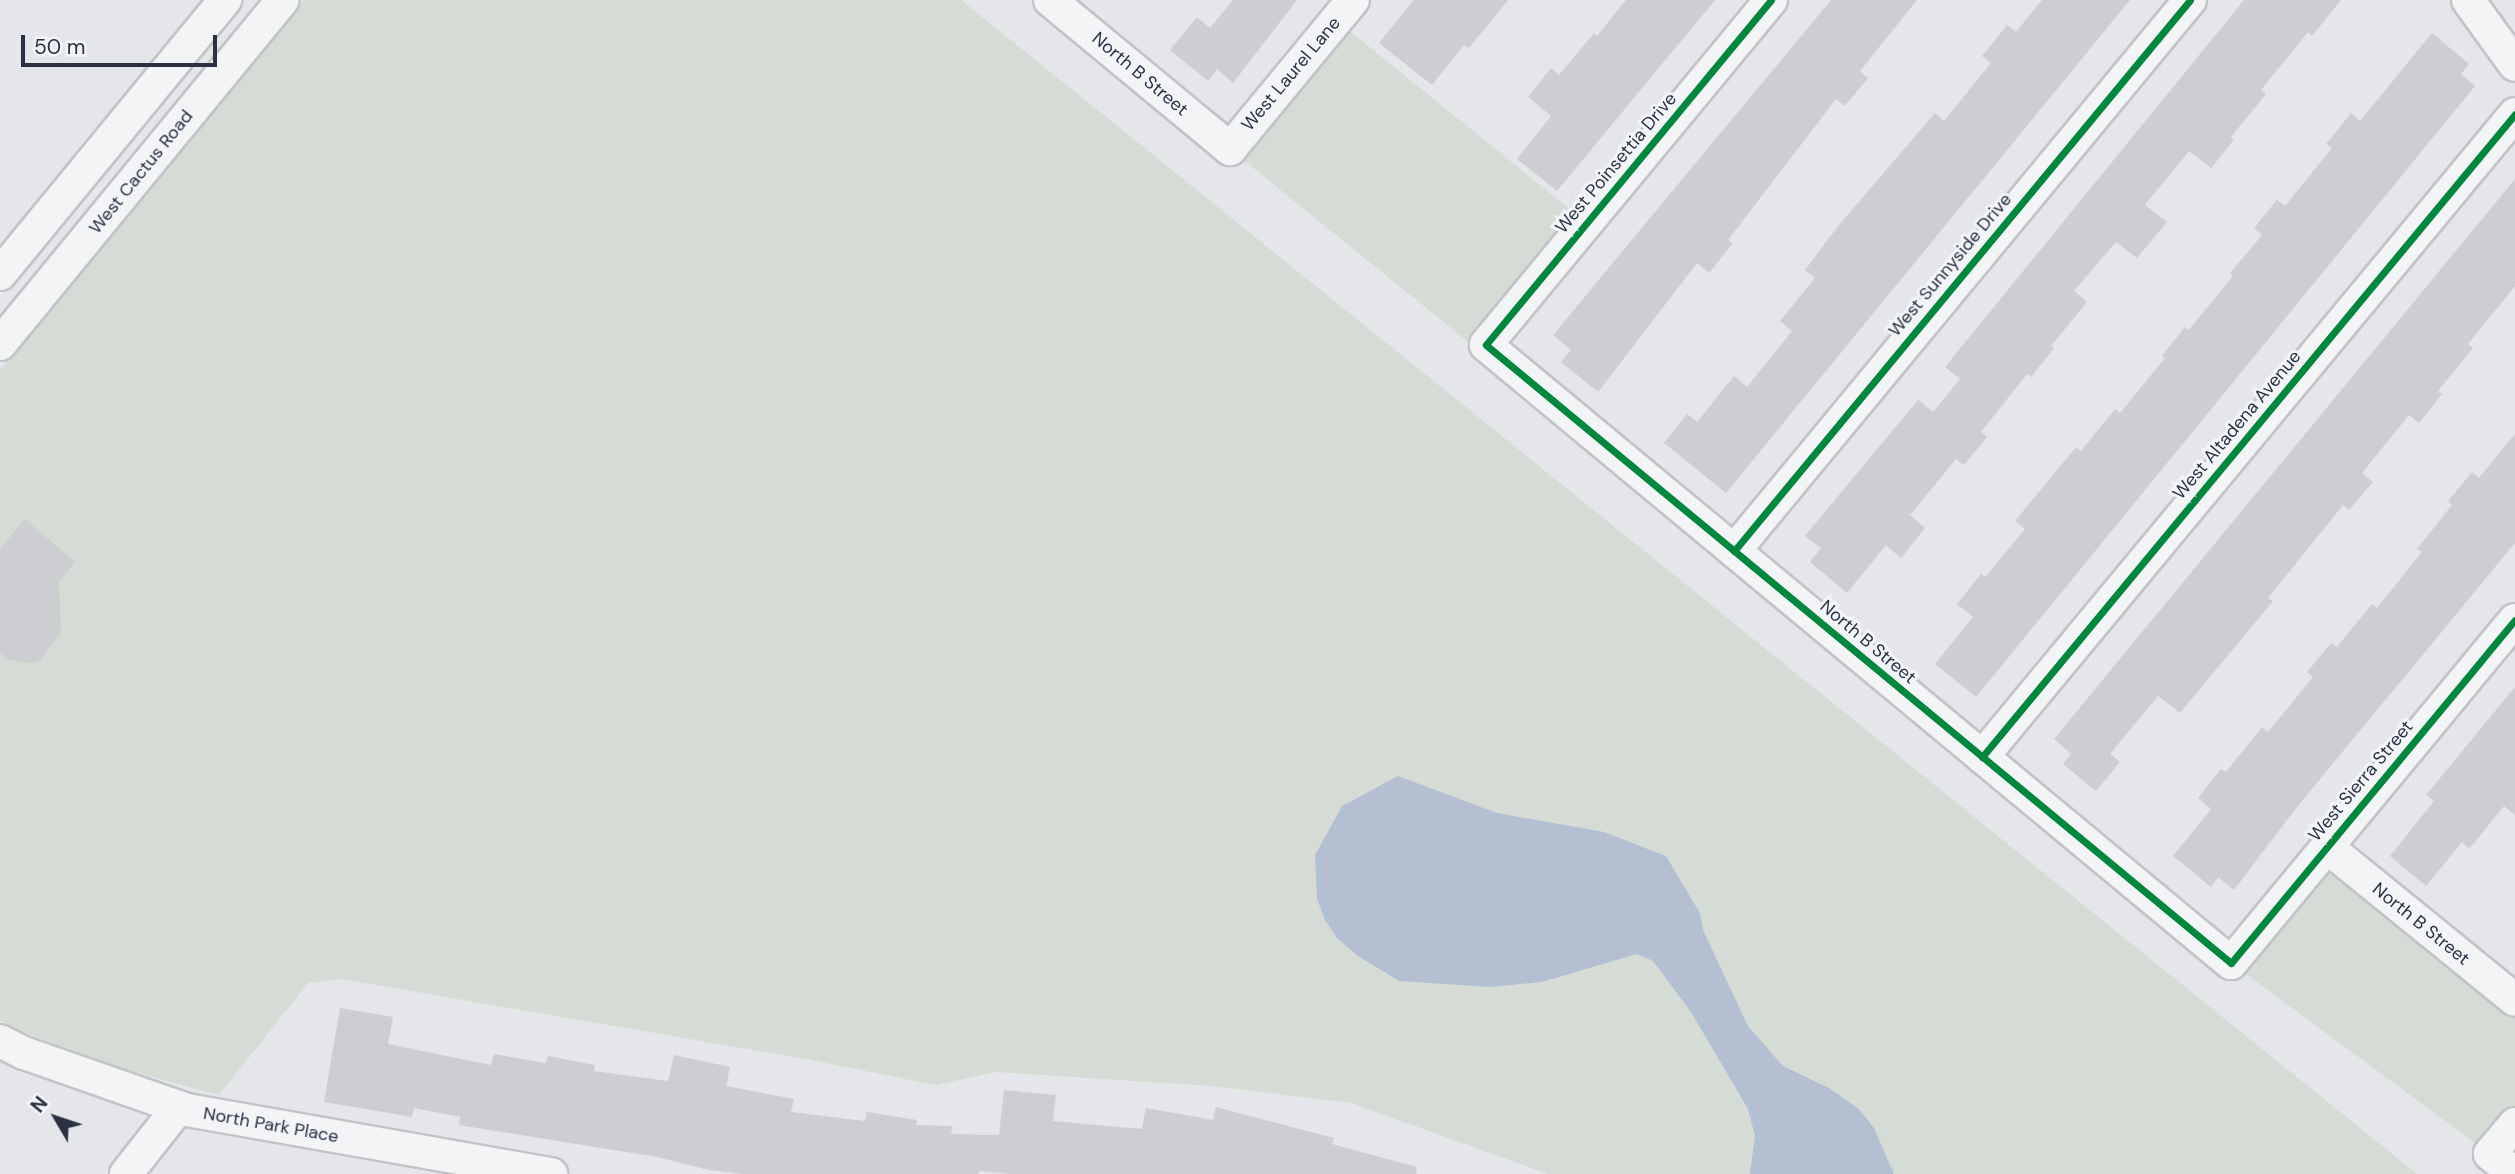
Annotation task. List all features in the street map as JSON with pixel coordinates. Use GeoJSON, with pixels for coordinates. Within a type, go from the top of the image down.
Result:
{"type":"FeatureCollection","features":[{"type":"Feature","properties":{"kind":"street"},"geometry":{"type":"LineString","coordinates":[[0,274],[225,0]]}},
{"type":"Feature","properties":{"kind":"street","name":"West Cactus Road"},"geometry":{"type":"LineString","coordinates":[[0,344],[283,0]]}},
{"type":"Feature","properties":{"kind":"street","name":"North B Street"},"geometry":{"type":"LineString","coordinates":[[1050,0],[1230,149]]}},
{"type":"Feature","properties":{"kind":"street","name":"West Laurel Lane"},"geometry":{"type":"LineString","coordinates":[[1230,149],[1353,0]]}},
{"type":"Feature","properties":{"kind":"street","name":"West Poinsettia Drive"},"geometry":{"type":"LineString","coordinates":[[1486,345],[1772,0]]}},
{"type":"Feature","properties":{"kind":"street","name":"West Sunnyside Drive"},"geometry":{"type":"LineString","coordinates":[[1734,551],[2190,0]]}},
{"type":"Feature","properties":{"kind":"street"},"geometry":{"type":"LineString","coordinates":[[2468,0],[2515,65]]}},
{"type":"Feature","properties":{"kind":"street","name":"West Altadena Avenue"},"geometry":{"type":"LineString","coordinates":[[1983,757],[2515,114]]}},
{"type":"Feature","properties":{"kind":"street","name":"North B Street"},"geometry":{"type":"LineString","coordinates":[[1486,345],[2231,963]]}},
{"type":"Feature","properties":{"kind":"street","name":"West Sierra Street"},"geometry":{"type":"LineString","coordinates":[[2231,963],[2515,620]]}},
{"type":"Feature","properties":{"kind":"street","name":"North B Street"},"geometry":{"type":"LineString","coordinates":[[2327,847],[2515,1000]]}},
{"type":"Feature","properties":{"kind":"street","name":"North Park Place"},"geometry":{"type":"LineString","coordinates":[[0,1041],[24,1053],[179,1107],[551,1174]]}},
{"type":"Feature","properties":{"kind":"street"},"geometry":{"type":"LineString","coordinates":[[126,1174],[179,1107]]}},
{"type":"Feature","properties":{"kind":"street"},"geometry":{"type":"LineString","coordinates":[[2515,1124],[2490,1154],[2515,1174]]}},
{"type":"Feature","properties":{"kind":"shaded area"},"geometry":{"type":"Polygon","coordinates":[[[303,0],[961,0],[2417,1174],[1548,1174],[1351,1103],[1212,1086],[996,1072],[935,1085],[806,1059],[341,979],[308,983],[219,1095],[86,1059],[0,1021],[0,370],[303,0]]]}},
{"type":"Feature","properties":{"kind":"shaded area"},"geometry":{"type":"Polygon","coordinates":[[[1336,20],[1587,223],[1482,353],[1231,150],[1336,20]]]}},
{"type":"Feature","properties":{"kind":"shaded area"},"geometry":{"type":"Polygon","coordinates":[[[2327,847],[2515,1000],[2515,1124],[2490,1154],[2231,963],[2327,847]]]}},
{"type":"Feature","properties":{"kind":"water"},"geometry":{"type":"Polygon","coordinates":[[[1398,776],[1497,813],[1604,832],[1666,856],[1700,913],[1703,930],[1748,1026],[1783,1066],[1829,1088],[1859,1109],[1874,1128],[1894,1174],[1750,1174],[1755,1136],[1748,1109],[1691,1012],[1653,961],[1637,954],[1542,982],[1491,987],[1399,981],[1358,956],[1337,938],[1325,920],[1317,899],[1315,855],[1342,806],[1398,776]]]}},
{"type":"Feature","properties":{"kind":"building"},"geometry":{"type":"Polygon","coordinates":[[[1233,0],[1297,0],[1233,83],[1217,69],[1208,81],[1170,50],[1197,17],[1210,28],[1233,0]]]}},
{"type":"Feature","properties":{"kind":"building"},"geometry":{"type":"Polygon","coordinates":[[[1414,0],[1508,0],[1469,48],[1464,45],[1432,85],[1379,43],[1414,0]]]}},
{"type":"Feature","properties":{"kind":"building"},"geometry":{"type":"Polygon","coordinates":[[[1626,0],[1715,0],[1557,191],[1517,159],[1551,116],[1528,97],[1551,68],[1559,75],[1594,33],[1597,36],[1626,0]]]}},
{"type":"Feature","properties":{"kind":"building"},"geometry":{"type":"Polygon","coordinates":[[[1831,0],[1917,0],[1860,71],[1868,78],[1845,106],[1836,99],[1728,240],[1733,243],[1709,273],[1697,263],[1598,392],[1561,362],[1571,350],[1553,335],[1831,0]]]}},
{"type":"Feature","properties":{"kind":"building"},"geometry":{"type":"Polygon","coordinates":[[[2042,0],[2130,0],[1726,493],[1664,443],[1687,414],[1697,422],[1734,376],[1747,387],[1792,331],[1780,321],[1815,278],[1805,270],[1839,225],[1935,113],[1944,121],[1991,63],[1982,56],[2007,25],[2016,32],[2042,0]]]}},
{"type":"Feature","properties":{"kind":"building"},"geometry":{"type":"Polygon","coordinates":[[[2244,0],[2341,0],[2312,36],[2308,32],[2261,90],[2266,94],[2231,137],[2234,140],[2211,168],[2189,151],[2145,205],[2167,222],[2137,258],[2116,242],[2074,291],[2087,302],[2051,346],[2054,348],[2031,377],[2027,374],[1981,432],[1987,437],[1964,465],[1956,459],[1910,515],[1925,528],[1901,558],[1886,545],[1847,593],[1810,562],[1821,548],[1805,536],[1918,400],[1933,412],[1960,379],[1945,367],[2244,0]]]}},
{"type":"Feature","properties":{"kind":"building"},"geometry":{"type":"Polygon","coordinates":[[[2432,33],[2469,64],[2461,74],[2475,86],[1976,697],[1935,664],[1973,617],[1957,604],[1981,574],[1985,577],[2025,529],[2015,521],[2076,447],[2081,451],[2115,409],[2120,413],[2165,358],[2162,356],[2185,327],[2189,330],[2233,276],[2230,273],[2262,235],[2254,228],[2277,200],[2285,206],[2332,148],[2326,144],[2351,113],[2360,121],[2432,33]]]}},
{"type":"Feature","properties":{"kind":"building"},"geometry":{"type":"Polygon","coordinates":[[[2515,179],[2515,286],[2468,344],[2473,348],[2438,391],[2442,394],[2419,423],[2409,415],[2362,473],[2373,482],[2349,510],[2343,505],[2268,598],[2273,601],[2180,713],[2158,696],[2110,754],[2120,762],[2096,791],[2063,764],[2071,754],[2054,739],[2515,179]]]}},
{"type":"Feature","properties":{"kind":"building"},"geometry":{"type":"Polygon","coordinates":[[[2515,434],[2515,543],[2297,807],[2234,890],[2218,877],[2211,887],[2173,856],[2211,809],[2198,798],[2221,769],[2226,772],[2262,727],[2268,732],[2313,677],[2307,672],[2331,643],[2337,647],[2372,604],[2377,608],[2422,552],[2417,549],[2452,505],[2448,501],[2472,472],[2479,478],[2515,434]]]}},
{"type":"Feature","properties":{"kind":"building"},"geometry":{"type":"Polygon","coordinates":[[[25,519],[75,562],[59,582],[61,633],[39,661],[31,663],[8,660],[0,653],[0,549],[25,519]]]}},
{"type":"Feature","properties":{"kind":"building"},"geometry":{"type":"Polygon","coordinates":[[[2515,687],[2515,815],[2504,806],[2469,849],[2462,842],[2426,886],[2390,856],[2434,801],[2426,795],[2515,687]]]}},
{"type":"Feature","properties":{"kind":"building"},"geometry":{"type":"Polygon","coordinates":[[[340,1008],[393,1017],[388,1044],[491,1065],[494,1054],[546,1063],[548,1056],[595,1065],[594,1071],[668,1081],[674,1055],[730,1067],[726,1086],[794,1099],[791,1112],[865,1121],[867,1112],[917,1120],[916,1125],[952,1126],[951,1134],[999,1135],[1004,1090],[1056,1095],[1053,1121],[1142,1129],[1146,1108],[1213,1120],[1216,1107],[1334,1138],[1332,1144],[1417,1167],[1416,1174],[1011,1174],[979,1171],[979,1174],[745,1174],[709,1170],[657,1157],[459,1125],[460,1117],[414,1108],[412,1117],[324,1102],[340,1008]]]}},
{"type":"Feature","properties":{"kind":"cycle path"},"geometry":{"type":"LineString","coordinates":[[1771,0],[1486,345],[2231,963],[2515,620]]}},
{"type":"Feature","properties":{"kind":"cycle path"},"geometry":{"type":"LineString","coordinates":[[1734,551],[2190,0]]}},
{"type":"Feature","properties":{"kind":"cycle path"},"geometry":{"type":"LineString","coordinates":[[1982,757],[2515,114]]}}]}
